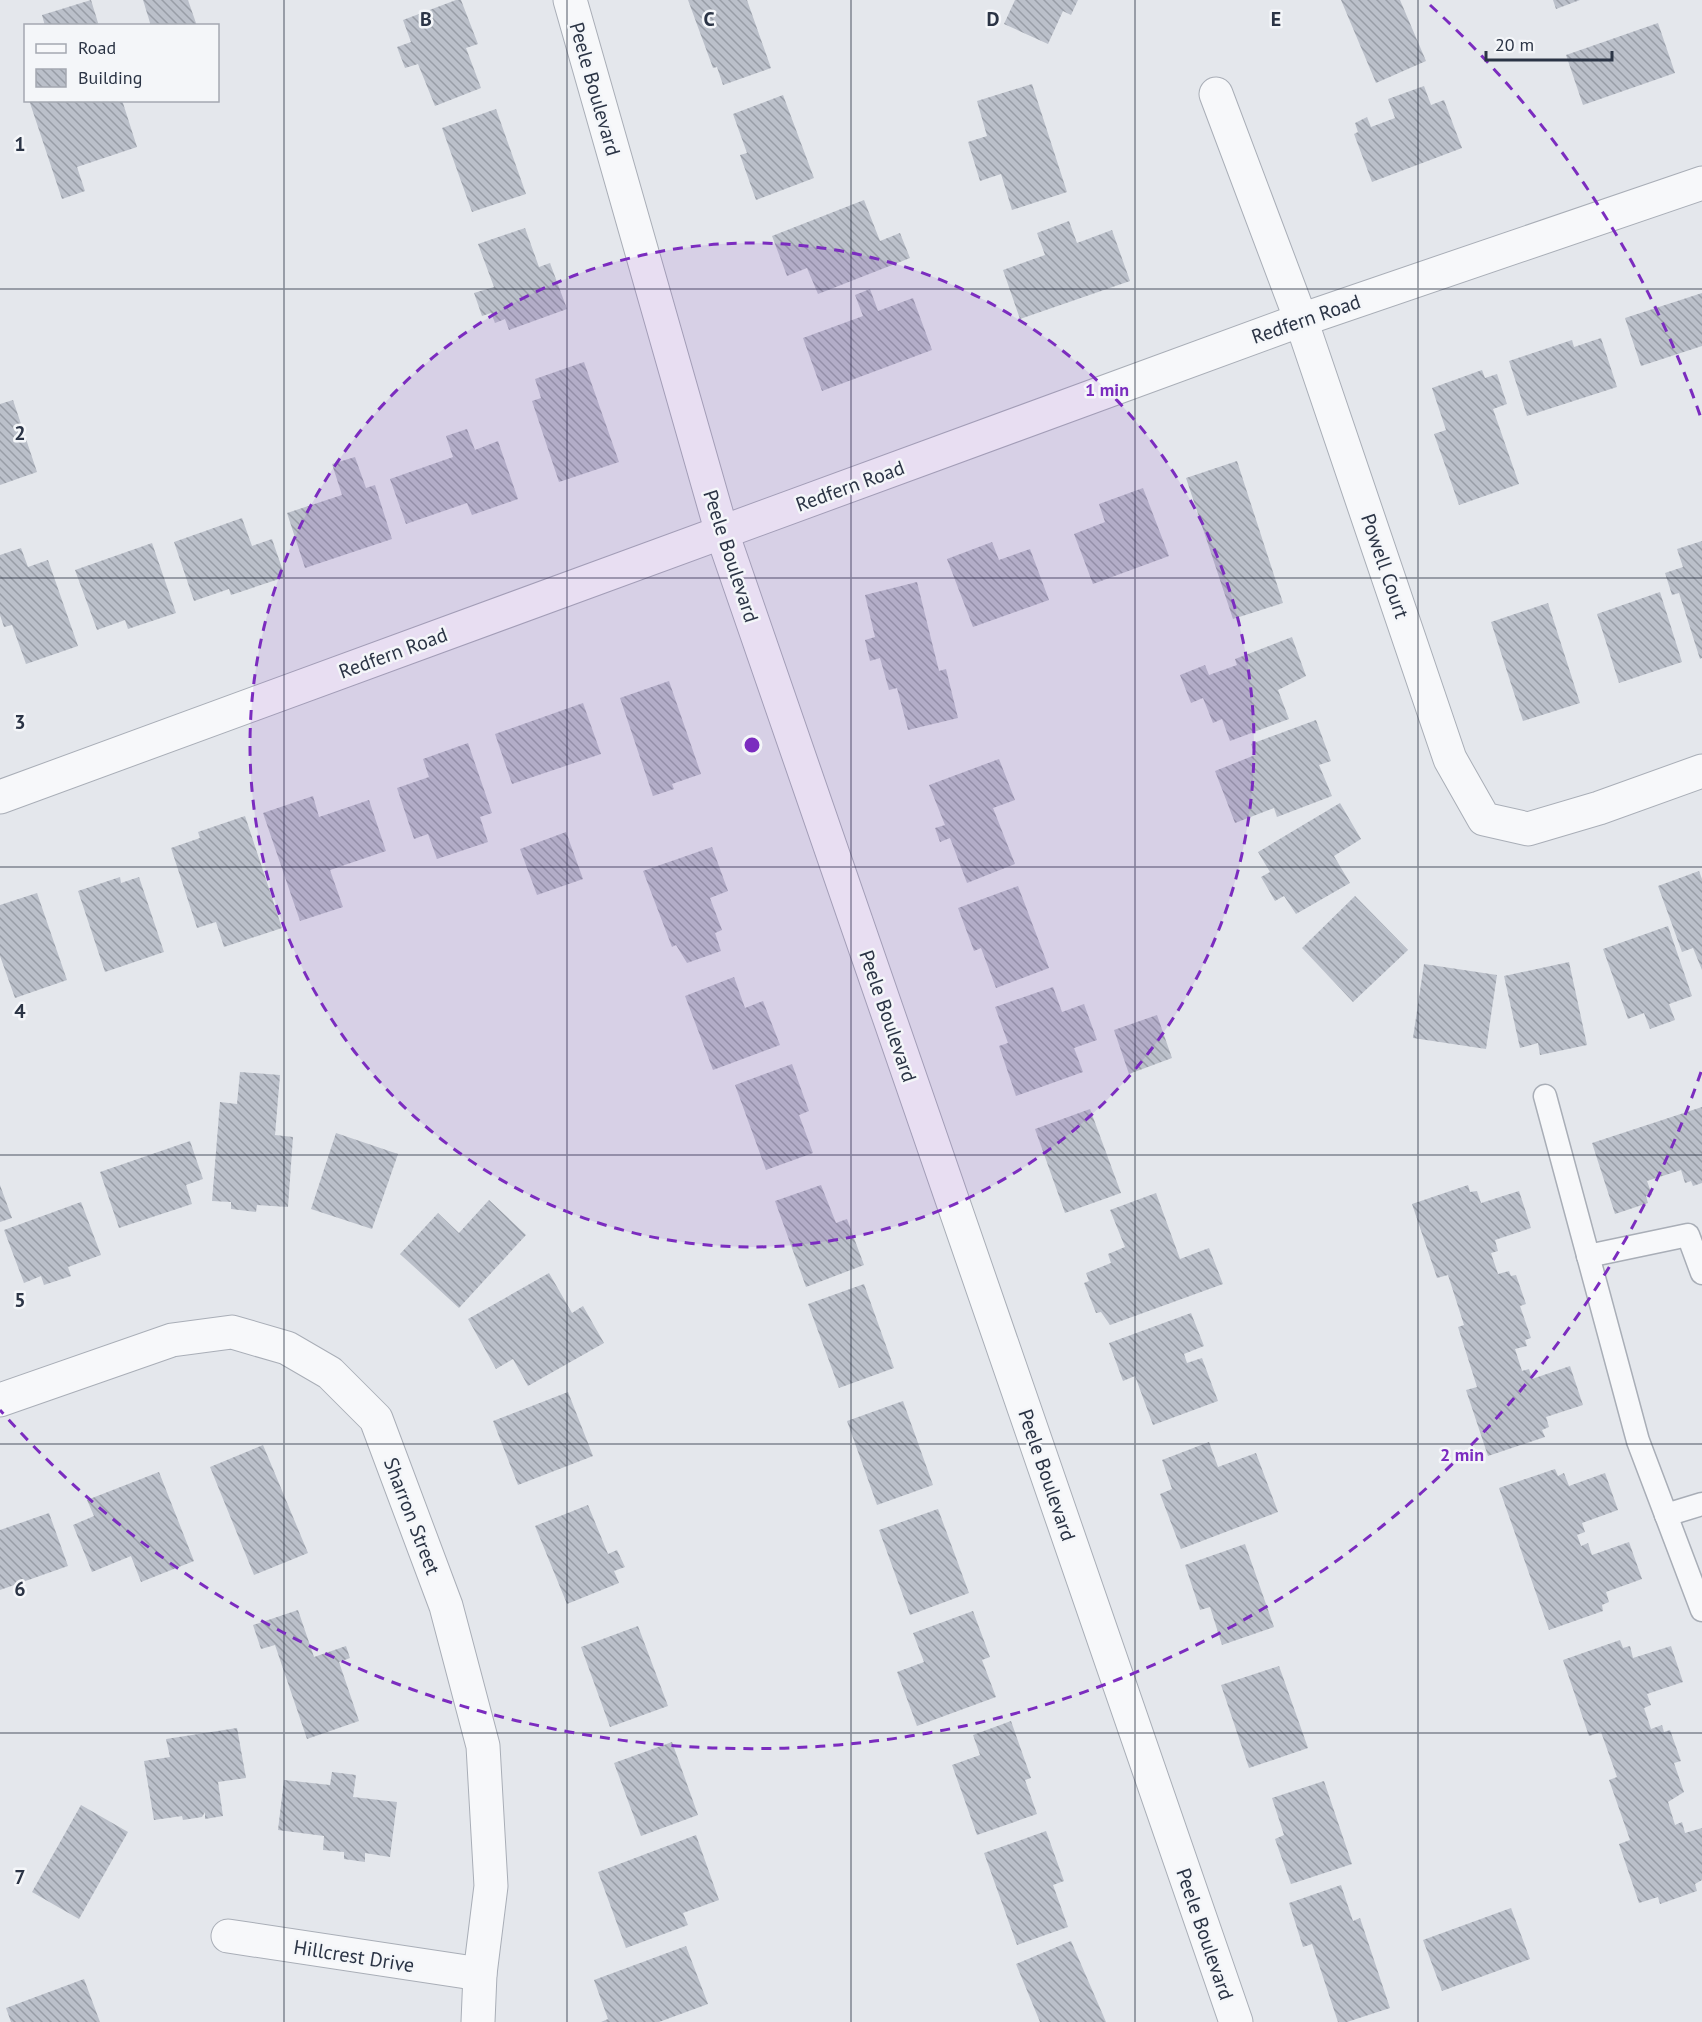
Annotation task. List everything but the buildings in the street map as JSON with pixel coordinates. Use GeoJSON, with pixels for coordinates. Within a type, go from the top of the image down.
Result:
{"type":"FeatureCollection","features":[{"type":"Feature","properties":{"kind":"street","name":"Peele Boulevard"},"geometry":{"type":"LineString","coordinates":[[570,0],[722,533],[1236,2022]]}},
{"type":"Feature","properties":{"kind":"street","name":"Powell Court"},"geometry":{"type":"LineString","coordinates":[[1216,94],[1301,320],[1450,759],[1484,819],[1528,829],[1599,808],[1702,771]]}},
{"type":"Feature","properties":{"kind":"street","name":"Redfern Road"},"geometry":{"type":"LineString","coordinates":[[0,797],[1301,320],[1702,183]]}},
{"type":"Feature","properties":{"kind":"street","name":"Sharron Street"},"geometry":{"type":"LineString","coordinates":[[0,1400],[172,1340],[232,1332],[287,1348],[330,1373],[375,1419],[446,1606],[483,1746],[491,1886],[480,1974],[478,2022]]}},
{"type":"Feature","properties":{"kind":"street","name":"Hillcrest Drive"},"geometry":{"type":"LineString","coordinates":[[228,1936],[480,1974]]}},
{"type":"Feature","properties":{"kind":"lane"},"geometry":{"type":"LineString","coordinates":[[1545,1096],[1638,1441],[1702,1610]]}},
{"type":"Feature","properties":{"kind":"lane"},"geometry":{"type":"LineString","coordinates":[[1588,1256],[1695,1233],[1702,1273]]}},
{"type":"Feature","properties":{"kind":"lane"},"geometry":{"type":"LineString","coordinates":[[1666,1515],[1702,1504]]}}]}
